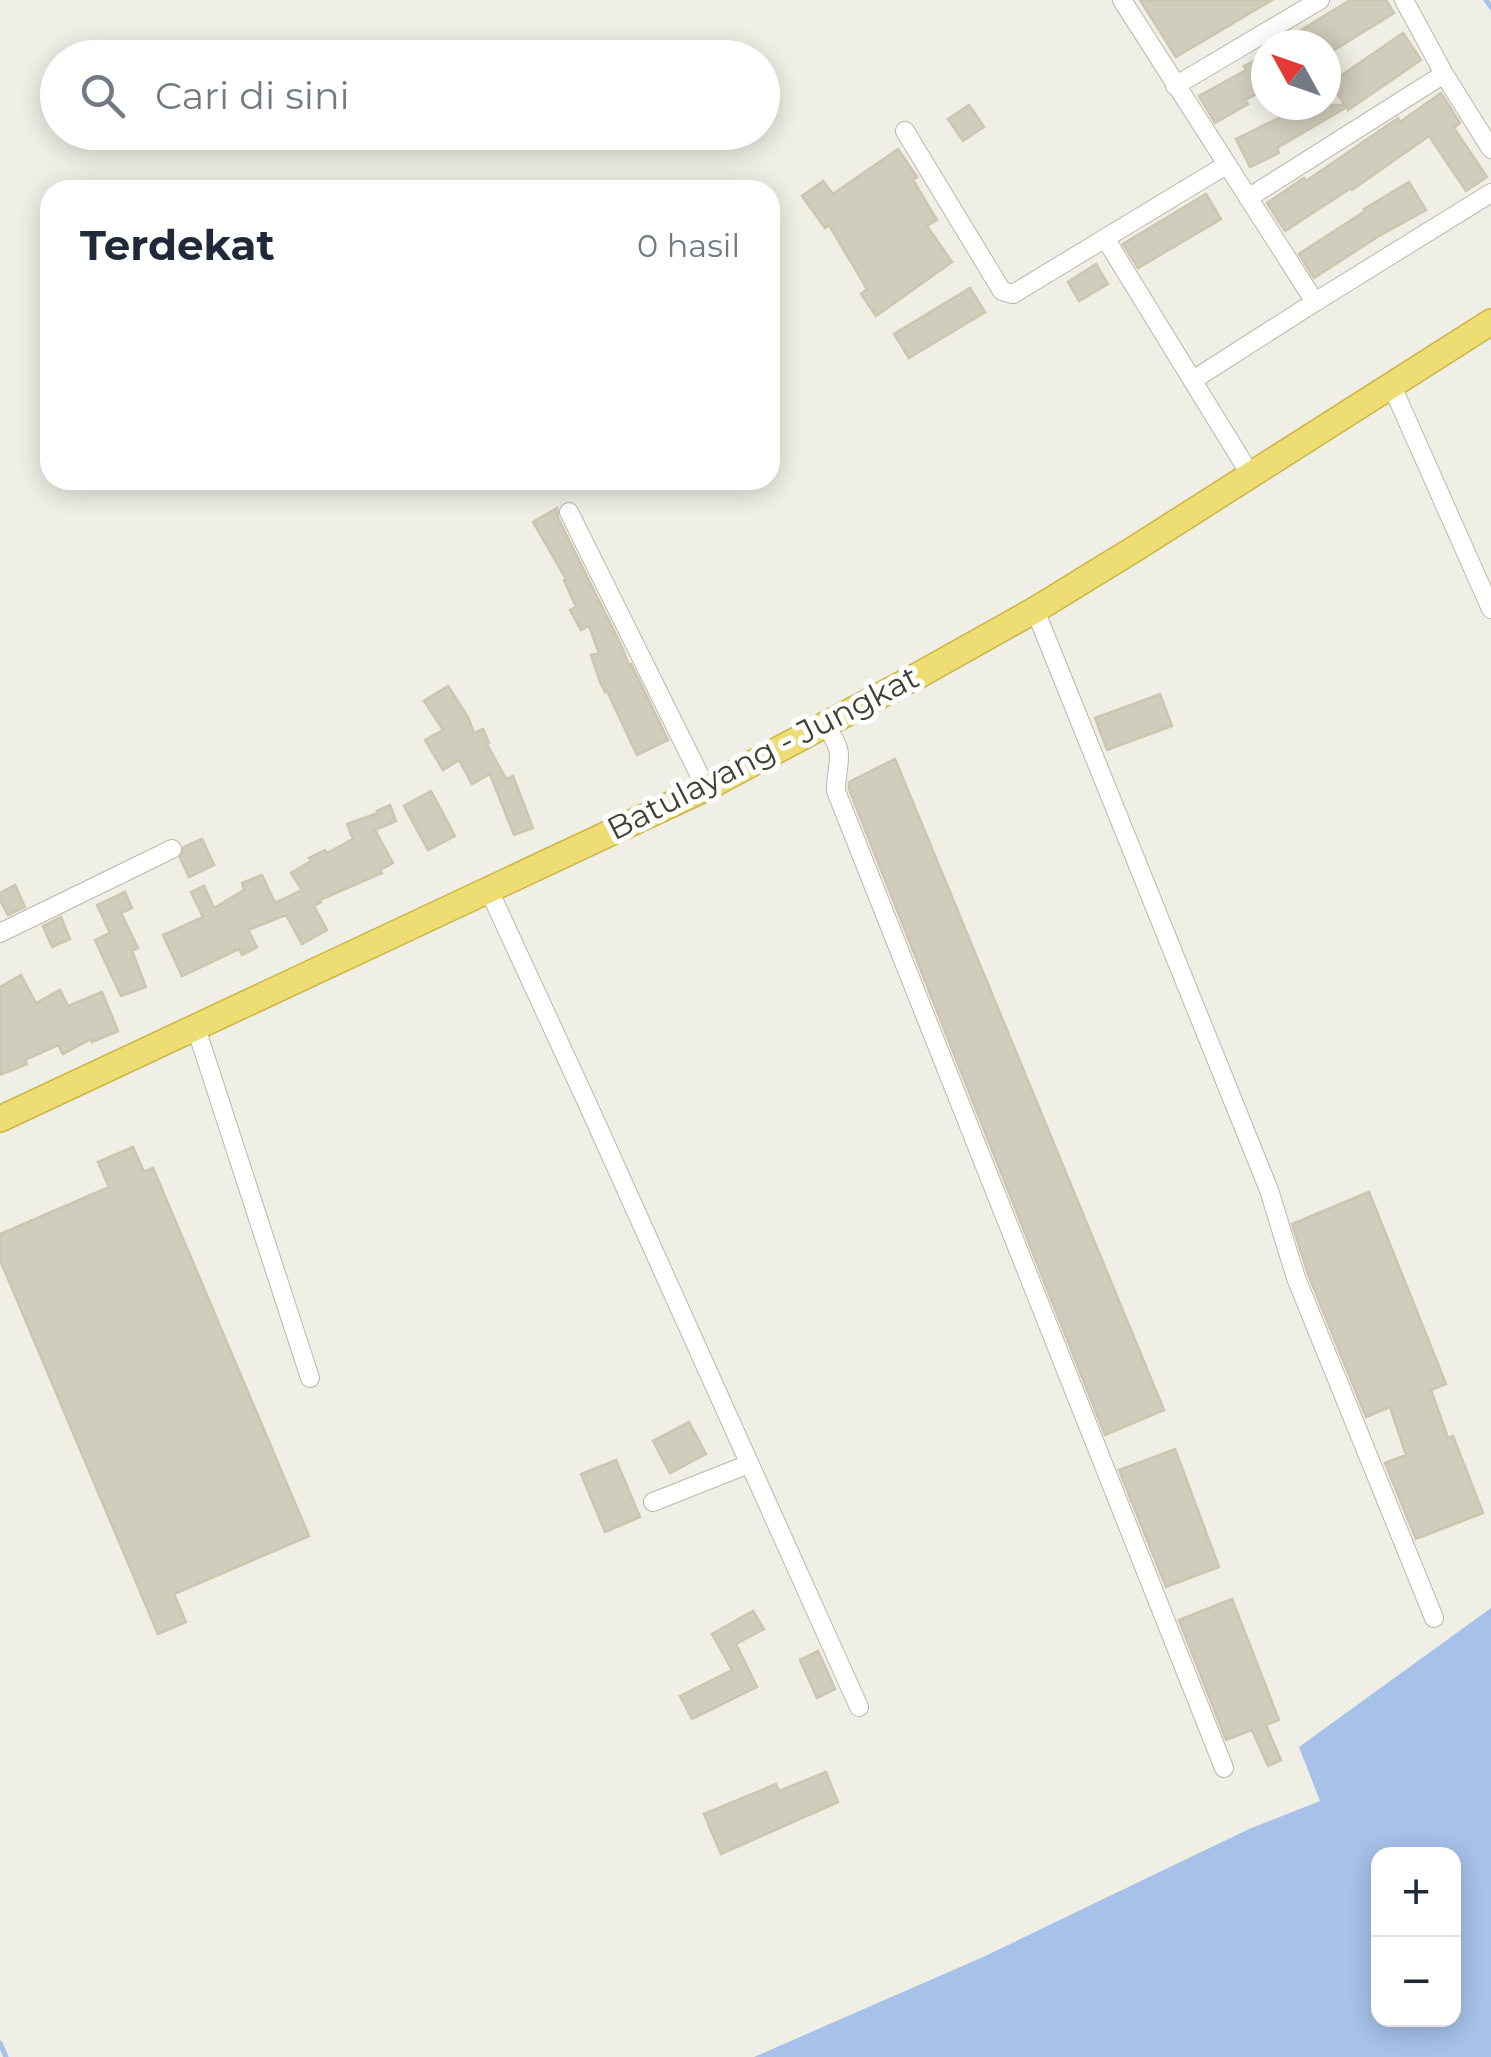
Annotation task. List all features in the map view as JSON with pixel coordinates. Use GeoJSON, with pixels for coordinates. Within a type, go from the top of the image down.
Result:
{"type":"FeatureCollection","features":[{"type":"Feature","properties":{"kind":"highway","name":"Batulayang - Jungkat"},"geometry":{"type":"LineString","coordinates":[[0,1118],[706,788],[919,676],[1136,548],[1491,322]]}},
{"type":"Feature","properties":{"kind":"street"},"geometry":{"type":"LineString","coordinates":[[1122,0],[1316,302]]}},
{"type":"Feature","properties":{"kind":"street"},"geometry":{"type":"LineString","coordinates":[[1175,86],[1320,0]]}},
{"type":"Feature","properties":{"kind":"street"},"geometry":{"type":"LineString","coordinates":[[1404,0],[1444,74],[1491,148]]}},
{"type":"Feature","properties":{"kind":"street"},"geometry":{"type":"LineString","coordinates":[[1248,198],[1444,74]]}},
{"type":"Feature","properties":{"kind":"street"},"geometry":{"type":"LineString","coordinates":[[905,131],[1002,291],[1008,294],[1226,165]]}},
{"type":"Feature","properties":{"kind":"street"},"geometry":{"type":"LineString","coordinates":[[1193,380],[1491,193]]}},
{"type":"Feature","properties":{"kind":"street"},"geometry":{"type":"LineString","coordinates":[[1106,238],[1250,474]]}},
{"type":"Feature","properties":{"kind":"street"},"geometry":{"type":"LineString","coordinates":[[1392,384],[1491,609]]}},
{"type":"Feature","properties":{"kind":"street"},"geometry":{"type":"LineString","coordinates":[[569,512],[706,788]]}},
{"type":"Feature","properties":{"kind":"street"},"geometry":{"type":"LineString","coordinates":[[1034,610],[1269,1190],[1296,1278],[1434,1618]]}},
{"type":"Feature","properties":{"kind":"street"},"geometry":{"type":"LineString","coordinates":[[824,726],[841,757],[836,791],[1224,1768]]}},
{"type":"Feature","properties":{"kind":"street"},"geometry":{"type":"LineString","coordinates":[[0,933],[172,849]]}},
{"type":"Feature","properties":{"kind":"street"},"geometry":{"type":"LineString","coordinates":[[488,888],[859,1706]]}},
{"type":"Feature","properties":{"kind":"street"},"geometry":{"type":"LineString","coordinates":[[196,1025],[310,1378]]}},
{"type":"Feature","properties":{"kind":"street"},"geometry":{"type":"LineString","coordinates":[[653,1502],[749,1464]]}},
{"type":"Feature","properties":{"kind":"water"},"geometry":{"type":"Polygon","coordinates":[[[1491,1608],[1491,2057],[754,2057],[983,1957],[1249,1829],[1320,1801],[1299,1747],[1491,1608]]]}},
{"type":"Feature","properties":{"kind":"building"},"geometry":{"type":"Polygon","coordinates":[[[1140,0],[1272,0],[1176,57],[1140,0]]]}},
{"type":"Feature","properties":{"kind":"building"},"geometry":{"type":"Polygon","coordinates":[[[1350,0],[1386,0],[1394,13],[1341,46],[1341,30],[1301,30],[1350,0]]]}},
{"type":"Feature","properties":{"kind":"building"},"geometry":{"type":"Polygon","coordinates":[[[1403,33],[1421,60],[1348,110],[1347,107],[1341,111],[1341,105],[1345,105],[1341,99],[1341,75],[1403,33]]]}},
{"type":"Feature","properties":{"kind":"building"},"geometry":{"type":"Polygon","coordinates":[[[1251,62],[1251,97],[1245,100],[1248,104],[1215,123],[1199,96],[1246,70],[1244,66],[1251,62]]]}},
{"type":"Feature","properties":{"kind":"building"},"geometry":{"type":"Polygon","coordinates":[[[1441,93],[1460,123],[1454,128],[1487,177],[1466,191],[1429,136],[1285,231],[1267,203],[1441,93]]]}},
{"type":"Feature","properties":{"kind":"building"},"geometry":{"type":"Polygon","coordinates":[[[969,105],[984,127],[963,141],[948,119],[969,105]]]}},
{"type":"Feature","properties":{"kind":"building"},"geometry":{"type":"Polygon","coordinates":[[[1275,120],[1325,120],[1277,148],[1279,153],[1250,167],[1236,139],[1275,120]]]}},
{"type":"Feature","properties":{"kind":"building"},"geometry":{"type":"Polygon","coordinates":[[[898,149],[917,177],[913,180],[937,220],[927,226],[952,262],[876,316],[861,294],[867,289],[829,225],[825,228],[802,196],[823,181],[833,194],[898,149]]]}},
{"type":"Feature","properties":{"kind":"building"},"geometry":{"type":"Polygon","coordinates":[[[1409,182],[1426,210],[1314,278],[1299,254],[1409,182]]]}},
{"type":"Feature","properties":{"kind":"building"},"geometry":{"type":"Polygon","coordinates":[[[1206,194],[1221,219],[1138,268],[1123,244],[1206,194]]]}},
{"type":"Feature","properties":{"kind":"building"},"geometry":{"type":"Polygon","coordinates":[[[1096,264],[1108,284],[1079,301],[1068,282],[1096,264]]]}},
{"type":"Feature","properties":{"kind":"building"},"geometry":{"type":"Polygon","coordinates":[[[970,288],[985,312],[909,358],[894,334],[970,288]]]}},
{"type":"Feature","properties":{"kind":"building"},"geometry":{"type":"Polygon","coordinates":[[[557,508],[558,518],[668,740],[637,755],[600,682],[591,655],[599,653],[589,626],[581,630],[570,610],[576,607],[566,579],[533,522],[557,508]]]}},
{"type":"Feature","properties":{"kind":"building"},"geometry":{"type":"Polygon","coordinates":[[[448,686],[474,733],[483,729],[506,779],[513,776],[533,828],[514,835],[490,774],[472,784],[459,760],[443,770],[425,740],[443,730],[424,701],[448,686]]]}},
{"type":"Feature","properties":{"kind":"building"},"geometry":{"type":"Polygon","coordinates":[[[1160,694],[1172,726],[1107,750],[1095,718],[1160,694]]]}},
{"type":"Feature","properties":{"kind":"building"},"geometry":{"type":"Polygon","coordinates":[[[895,759],[1164,1410],[1105,1435],[849,789],[849,782],[895,759]]]}},
{"type":"Feature","properties":{"kind":"building"},"geometry":{"type":"Polygon","coordinates":[[[431,791],[455,836],[428,850],[404,806],[431,791]]]}},
{"type":"Feature","properties":{"kind":"building"},"geometry":{"type":"Polygon","coordinates":[[[390,805],[396,821],[375,830],[393,863],[380,870],[382,873],[314,906],[327,930],[302,944],[286,915],[248,930],[257,947],[242,955],[239,949],[182,976],[163,935],[203,917],[191,892],[204,886],[214,908],[244,890],[242,883],[262,875],[275,903],[302,890],[291,873],[311,861],[309,858],[353,839],[347,824],[390,805]]]}},
{"type":"Feature","properties":{"kind":"building"},"geometry":{"type":"Polygon","coordinates":[[[202,839],[214,865],[189,877],[180,858],[184,847],[202,839]]]}},
{"type":"Feature","properties":{"kind":"building"},"geometry":{"type":"Polygon","coordinates":[[[15,885],[25,907],[8,915],[0,893],[15,885]]]}},
{"type":"Feature","properties":{"kind":"building"},"geometry":{"type":"Polygon","coordinates":[[[125,892],[132,908],[121,913],[138,948],[132,951],[146,987],[121,996],[95,940],[110,933],[97,905],[125,892]]]}},
{"type":"Feature","properties":{"kind":"building"},"geometry":{"type":"Polygon","coordinates":[[[61,917],[70,939],[52,947],[43,926],[61,917]]]}},
{"type":"Feature","properties":{"kind":"building"},"geometry":{"type":"Polygon","coordinates":[[[21,975],[36,1003],[60,990],[68,1006],[102,992],[118,1031],[92,1042],[91,1039],[63,1054],[58,1045],[0,1075],[0,987],[21,975]]]}},
{"type":"Feature","properties":{"kind":"building"},"geometry":{"type":"Polygon","coordinates":[[[133,1147],[144,1172],[153,1168],[309,1536],[174,1594],[186,1622],[158,1634],[0,1260],[0,1234],[109,1187],[98,1162],[133,1147]]]}},
{"type":"Feature","properties":{"kind":"building"},"geometry":{"type":"Polygon","coordinates":[[[1369,1192],[1446,1384],[1431,1390],[1448,1438],[1453,1436],[1483,1513],[1416,1539],[1385,1463],[1406,1455],[1390,1407],[1366,1417],[1292,1224],[1369,1192]]]}},
{"type":"Feature","properties":{"kind":"building"},"geometry":{"type":"Polygon","coordinates":[[[689,1422],[706,1454],[670,1473],[653,1441],[689,1422]]]}},
{"type":"Feature","properties":{"kind":"building"},"geometry":{"type":"Polygon","coordinates":[[[1175,1449],[1219,1567],[1166,1587],[1119,1470],[1175,1449]]]}},
{"type":"Feature","properties":{"kind":"building"},"geometry":{"type":"Polygon","coordinates":[[[616,1460],[640,1517],[605,1532],[581,1474],[616,1460]]]}},
{"type":"Feature","properties":{"kind":"building"},"geometry":{"type":"Polygon","coordinates":[[[1232,1599],[1279,1720],[1266,1725],[1281,1760],[1268,1766],[1252,1730],[1226,1740],[1179,1620],[1232,1599]]]}},
{"type":"Feature","properties":{"kind":"building"},"geometry":{"type":"Polygon","coordinates":[[[753,1611],[764,1629],[736,1644],[757,1687],[692,1719],[680,1696],[732,1670],[712,1634],[753,1611]]]}},
{"type":"Feature","properties":{"kind":"building"},"geometry":{"type":"Polygon","coordinates":[[[818,1651],[835,1689],[817,1698],[800,1660],[818,1651]]]}},
{"type":"Feature","properties":{"kind":"building"},"geometry":{"type":"Polygon","coordinates":[[[826,1772],[838,1802],[721,1854],[704,1814],[776,1784],[779,1791],[826,1772]]]}},
{"type":"Feature","properties":{"kind":"waterway"},"geometry":{"type":"LineString","coordinates":[[1486,0],[1491,7]]}},
{"type":"Feature","properties":{"kind":"waterway"},"geometry":{"type":"LineString","coordinates":[[0,2043],[6,2057]]}}]}
